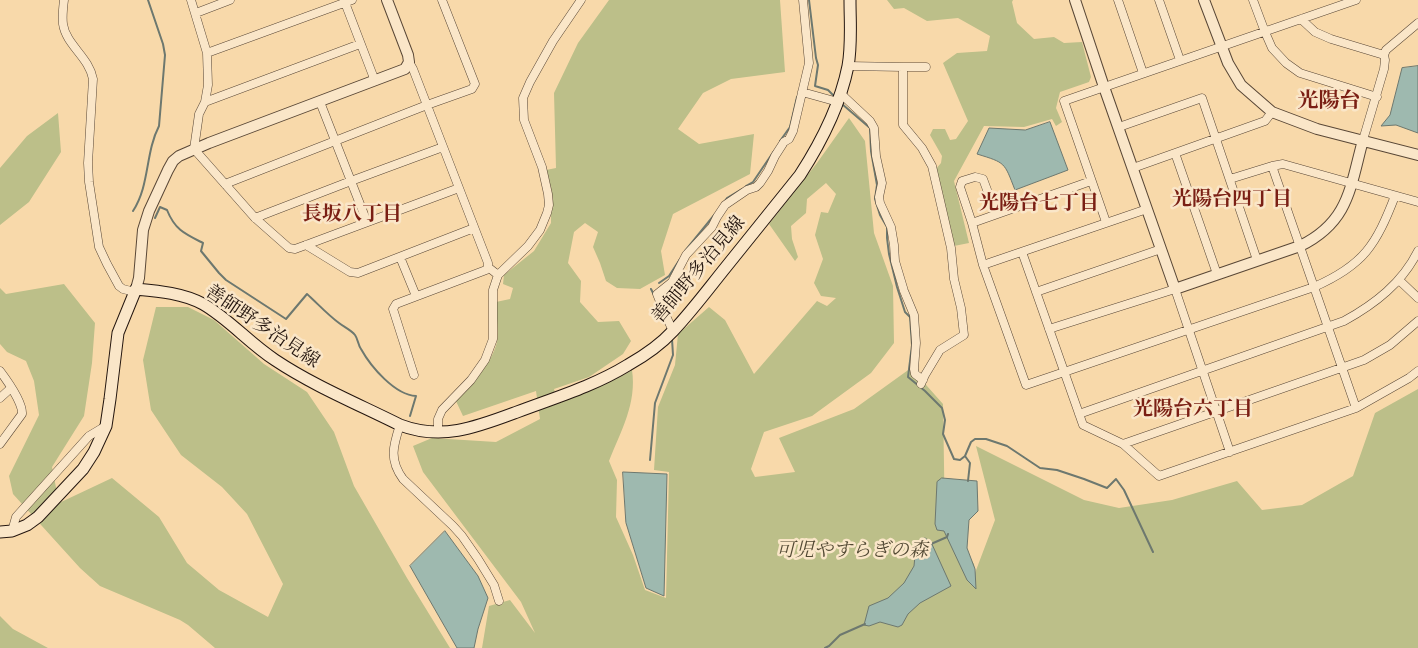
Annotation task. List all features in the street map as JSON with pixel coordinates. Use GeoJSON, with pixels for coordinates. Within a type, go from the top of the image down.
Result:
{"type":"FeatureCollection","features":[{"type":"Feature","properties":{"kind":"main road","name":"善師野多治見線"},"geometry":{"type":"LineString","coordinates":[[135,290],[178,295],[202,304],[220,315],[273,359],[303,378],[400,425],[419,431],[454,432],[485,424],[602,380],[654,348],[673,331],[800,175],[829,125],[836,98],[848,66],[851,34],[850,0]]}},
{"type":"Feature","properties":{"kind":"main road"},"geometry":{"type":"LineString","coordinates":[[6,531],[27,525],[36,519],[83,470],[94,452],[106,426],[118,333],[135,290]]}},
{"type":"Feature","properties":{"kind":"street"},"geometry":{"type":"LineString","coordinates":[[64,0],[62,16],[64,29],[68,38],[86,60],[93,79],[88,163],[90,192],[99,247],[119,286],[123,289],[135,290],[139,278],[143,230],[149,211],[168,170],[173,161],[179,156],[405,69],[409,62]]}},
{"type":"Feature","properties":{"kind":"street"},"geometry":{"type":"LineString","coordinates":[[191,0],[208,53],[208,85],[205,102],[200,114],[194,150]]}},
{"type":"Feature","properties":{"kind":"street"},"geometry":{"type":"LineString","coordinates":[[196,13],[230,0]]}},
{"type":"Feature","properties":{"kind":"street"},"geometry":{"type":"LineString","coordinates":[[386,0],[488,267],[498,275]]}},
{"type":"Feature","properties":{"kind":"street"},"geometry":{"type":"LineString","coordinates":[[225,184],[427,105],[472,90],[475,84],[442,0]]}},
{"type":"Feature","properties":{"kind":"street"},"geometry":{"type":"LineString","coordinates":[[438,433],[438,419],[442,410],[471,380],[485,360],[493,339],[492,290],[498,275],[528,246],[540,230],[547,213],[549,205],[548,194],[542,167],[524,120],[523,98],[553,41],[581,0]]}},
{"type":"Feature","properties":{"kind":"street"},"geometry":{"type":"LineString","coordinates":[[673,331],[657,294],[672,282],[686,255],[712,226],[726,205],[760,183],[768,171],[774,156],[784,142],[789,139],[793,131],[809,63],[803,0]]}},
{"type":"Feature","properties":{"kind":"street"},"geometry":{"type":"LineString","coordinates":[[1075,0],[1190,329],[1230,452]]}},
{"type":"Feature","properties":{"kind":"street"},"geometry":{"type":"LineString","coordinates":[[1118,0],[1143,73]]}},
{"type":"Feature","properties":{"kind":"street"},"geometry":{"type":"LineString","coordinates":[[1159,0],[1180,60]]}},
{"type":"Feature","properties":{"kind":"street"},"geometry":{"type":"LineString","coordinates":[[1204,0],[1220,47],[1241,85],[1272,112],[1318,129],[1418,155]]}},
{"type":"Feature","properties":{"kind":"street"},"geometry":{"type":"LineString","coordinates":[[1253,0],[1264,32],[1272,48],[1286,63],[1300,73],[1376,97]]}},
{"type":"Feature","properties":{"kind":"street"},"geometry":{"type":"LineString","coordinates":[[1106,222],[1064,100],[1356,0]]}},
{"type":"Feature","properties":{"kind":"street"},"geometry":{"type":"LineString","coordinates":[[208,53],[347,1],[360,44],[375,81]]}},
{"type":"Feature","properties":{"kind":"street"},"geometry":{"type":"LineString","coordinates":[[1302,19],[1315,32],[1384,55]]}},
{"type":"Feature","properties":{"kind":"street"},"geometry":{"type":"LineString","coordinates":[[1049,329],[1176,289],[1300,246],[1314,239],[1331,224],[1341,211],[1352,183],[1384,69],[1386,50],[1418,23]]}},
{"type":"Feature","properties":{"kind":"street"},"geometry":{"type":"LineString","coordinates":[[205,102],[360,44]]}},
{"type":"Feature","properties":{"kind":"street"},"geometry":{"type":"LineString","coordinates":[[848,66],[926,67]]}},
{"type":"Feature","properties":{"kind":"street"},"geometry":{"type":"LineString","coordinates":[[802,92],[816,96],[836,98],[870,121],[874,128],[876,156],[882,183],[879,197],[880,203],[891,227],[896,261],[904,291],[914,316],[916,343],[914,374],[922,382],[940,350],[964,336],[961,308],[954,279],[951,248],[932,166],[922,148],[903,125],[903,67]]}},
{"type":"Feature","properties":{"kind":"street"},"geometry":{"type":"LineString","coordinates":[[1119,127],[1202,98],[1257,260]]}},
{"type":"Feature","properties":{"kind":"street"},"geometry":{"type":"LineString","coordinates":[[320,102],[367,222]]}},
{"type":"Feature","properties":{"kind":"street"},"geometry":{"type":"LineString","coordinates":[[1133,168],[1265,122],[1272,112]]}},
{"type":"Feature","properties":{"kind":"street"},"geometry":{"type":"LineString","coordinates":[[255,218],[443,147]]}},
{"type":"Feature","properties":{"kind":"street"},"geometry":{"type":"LineString","coordinates":[[194,150],[255,218],[289,248],[295,249],[459,188]]}},
{"type":"Feature","properties":{"kind":"street"},"geometry":{"type":"LineString","coordinates":[[1175,153],[1216,274]]}},
{"type":"Feature","properties":{"kind":"street"},"geometry":{"type":"LineString","coordinates":[[1230,179],[1283,164],[1418,202]]}},
{"type":"Feature","properties":{"kind":"street"},"geometry":{"type":"LineString","coordinates":[[1272,166],[1356,408]]}},
{"type":"Feature","properties":{"kind":"street"},"geometry":{"type":"LineString","coordinates":[[996,214],[983,179],[975,177],[962,181],[960,187],[983,265],[1026,386],[1330,280],[1351,267],[1373,244],[1384,225],[1395,196]]}},
{"type":"Feature","properties":{"kind":"street"},"geometry":{"type":"LineString","coordinates":[[972,223],[1091,181]]}},
{"type":"Feature","properties":{"kind":"street"},"geometry":{"type":"LineString","coordinates":[[983,265],[1147,209]]}},
{"type":"Feature","properties":{"kind":"street"},"geometry":{"type":"LineString","coordinates":[[306,245],[350,272],[358,273],[474,228]]}},
{"type":"Feature","properties":{"kind":"street"},"geometry":{"type":"LineString","coordinates":[[1036,292],[1161,249]]}},
{"type":"Feature","properties":{"kind":"street"},"geometry":{"type":"LineString","coordinates":[[1079,414],[1344,321],[1368,308],[1399,280],[1412,263],[1418,251]]}},
{"type":"Feature","properties":{"kind":"street"},"geometry":{"type":"LineString","coordinates":[[1022,252],[1083,425],[1123,444],[1159,476],[1356,408],[1418,371]]}},
{"type":"Feature","properties":{"kind":"street"},"geometry":{"type":"LineString","coordinates":[[400,257],[416,296]]}},
{"type":"Feature","properties":{"kind":"street"},"geometry":{"type":"LineString","coordinates":[[414,375],[393,309],[396,304],[486,270],[488,267]]}},
{"type":"Feature","properties":{"kind":"street"},"geometry":{"type":"LineString","coordinates":[[1399,280],[1418,298]]}},
{"type":"Feature","properties":{"kind":"street"},"geometry":{"type":"LineString","coordinates":[[1123,444],[1364,360],[1379,352],[1418,321]]}},
{"type":"Feature","properties":{"kind":"street"},"geometry":{"type":"LineString","coordinates":[[0,371],[22,410],[22,414],[0,444]]}},
{"type":"Feature","properties":{"kind":"street"},"geometry":{"type":"LineString","coordinates":[[0,398],[11,388]]}},
{"type":"Feature","properties":{"kind":"street"},"geometry":{"type":"LineString","coordinates":[[400,425],[394,442],[393,454],[398,472],[402,479],[462,536],[494,585],[499,600]]}},
{"type":"Feature","properties":{"kind":"street"},"geometry":{"type":"LineString","coordinates":[[6,531],[90,436],[106,426]]}},
{"type":"Feature","properties":{"kind":"green space","name":"可児やすらぎの森"},"geometry":{"type":"Polygon","coordinates":[[[609,0],[780,0],[785,72],[731,79],[703,93],[678,129],[699,144],[754,134],[750,174],[673,214],[661,251],[665,275],[640,289],[617,288],[606,281],[593,247],[598,232],[585,223],[574,232],[568,263],[581,281],[580,302],[598,322],[619,321],[631,341],[623,354],[589,377],[554,389],[558,402],[620,377],[632,370],[632,394],[627,417],[609,461],[617,480],[616,517],[633,555],[645,590],[666,598],[669,472],[654,470],[658,407],[675,365],[678,334],[709,307],[725,320],[754,374],[817,301],[827,306],[836,298],[821,296],[814,283],[823,259],[815,235],[821,212],[828,213],[836,194],[826,183],[807,199],[806,213],[791,226],[792,239],[798,257],[795,261],[769,224],[817,163],[849,118],[865,141],[874,233],[893,286],[894,343],[871,373],[812,416],[764,432],[751,469],[755,477],[795,472],[779,438],[854,409],[911,368],[943,404],[945,525],[974,564],[975,573],[995,520],[976,446],[1084,500],[1119,508],[1172,500],[1237,481],[1262,510],[1302,505],[1353,476],[1375,413],[1418,389],[1418,648],[482,648],[489,606],[510,600],[535,633],[521,602],[423,472],[413,446],[432,438],[496,442],[540,419],[536,391],[463,416],[455,399],[486,366],[494,350],[498,338],[496,302],[510,299],[513,288],[503,284],[504,275],[534,251],[551,223],[550,186],[546,170],[556,168],[554,93],[578,43],[609,0]]]}},
{"type":"Feature","properties":{"kind":"green space"},"geometry":{"type":"Polygon","coordinates":[[[887,0],[1013,0],[1017,23],[1034,39],[1054,37],[1064,43],[1082,42],[1091,77],[1089,82],[1060,92],[1056,108],[1062,122],[1056,126],[1052,119],[1024,127],[984,126],[954,181],[969,243],[954,246],[935,170],[941,163],[942,156],[930,135],[933,129],[945,129],[950,140],[956,139],[968,121],[943,63],[957,53],[987,51],[990,36],[958,18],[927,21],[904,8],[894,9],[887,0]]]}},
{"type":"Feature","properties":{"kind":"green space"},"geometry":{"type":"Polygon","coordinates":[[[58,113],[61,152],[29,202],[0,225],[0,168],[27,136],[58,113]]]}},
{"type":"Feature","properties":{"kind":"green space"},"geometry":{"type":"Polygon","coordinates":[[[64,284],[95,323],[92,363],[84,416],[52,467],[59,503],[112,478],[159,517],[187,563],[219,590],[268,617],[283,584],[247,514],[222,487],[181,455],[151,410],[143,360],[156,307],[188,307],[214,320],[264,364],[307,392],[334,432],[354,486],[450,648],[215,648],[180,620],[100,586],[80,568],[13,494],[9,476],[39,415],[34,381],[26,361],[7,352],[0,344],[0,288],[6,294],[64,284]]]}},
{"type":"Feature","properties":{"kind":"green space"},"geometry":{"type":"Polygon","coordinates":[[[0,616],[13,629],[48,648],[0,648],[0,616]]]}},
{"type":"Feature","properties":{"kind":"shaded area"},"geometry":{"type":"Polygon","coordinates":[[[1418,66],[1418,133],[1396,125],[1381,126],[1390,115],[1402,68],[1418,66]]]}},
{"type":"Feature","properties":{"kind":"shaded area"},"geometry":{"type":"Polygon","coordinates":[[[1050,122],[1068,170],[1015,190],[1003,165],[994,159],[977,154],[989,128],[1025,130],[1050,122]]]}},
{"type":"Feature","properties":{"kind":"shaded area"},"geometry":{"type":"Polygon","coordinates":[[[623,472],[667,474],[664,596],[646,588],[626,523],[623,472]]]}},
{"type":"Feature","properties":{"kind":"shaded area"},"geometry":{"type":"Polygon","coordinates":[[[942,478],[977,481],[978,511],[969,520],[967,548],[975,569],[976,589],[967,580],[944,531],[937,530],[935,524],[937,482],[942,478]]]}},
{"type":"Feature","properties":{"kind":"shaded area"},"geometry":{"type":"Polygon","coordinates":[[[445,531],[478,576],[488,598],[474,648],[457,648],[410,566],[445,531]]]}},
{"type":"Feature","properties":{"kind":"shaded area"},"geometry":{"type":"Polygon","coordinates":[[[925,538],[931,542],[951,586],[920,603],[908,614],[902,625],[898,627],[880,622],[869,626],[864,625],[869,606],[888,598],[904,583],[914,566],[915,556],[925,538]]]}},
{"type":"Feature","properties":{"kind":"waterway"},"geometry":{"type":"LineString","coordinates":[[133,211],[142,191],[151,147],[159,126],[165,55],[148,0]]}},
{"type":"Feature","properties":{"kind":"waterway"},"geometry":{"type":"LineString","coordinates":[[809,0],[818,65],[815,86],[828,90],[835,97]]}},
{"type":"Feature","properties":{"kind":"waterway"},"geometry":{"type":"LineString","coordinates":[[780,141],[790,127],[797,97],[799,97]]}},
{"type":"Feature","properties":{"kind":"waterway"},"geometry":{"type":"LineString","coordinates":[[842,104],[870,128],[871,151],[877,185],[875,199],[880,215],[887,227],[889,254],[897,287],[905,312],[910,317],[912,345],[908,377],[942,408],[945,420],[943,434],[954,459],[960,460],[965,456],[971,442],[975,439],[986,439],[1007,446],[1040,468],[1057,470],[1107,488],[1116,479],[1124,490],[1153,552]]}},
{"type":"Feature","properties":{"kind":"waterway"},"geometry":{"type":"LineString","coordinates":[[746,186],[753,182],[774,151]]}},
{"type":"Feature","properties":{"kind":"waterway"},"geometry":{"type":"LineString","coordinates":[[724,202],[742,189]]}},
{"type":"Feature","properties":{"kind":"waterway"},"geometry":{"type":"LineString","coordinates":[[155,218],[160,207],[167,210],[173,222],[181,231],[203,243],[201,251],[226,280],[286,319],[307,294],[355,335],[365,356],[384,379],[400,391],[416,396],[410,416]]}},
{"type":"Feature","properties":{"kind":"waterway"},"geometry":{"type":"LineString","coordinates":[[685,251],[715,214]]}},
{"type":"Feature","properties":{"kind":"waterway"},"geometry":{"type":"LineString","coordinates":[[659,283],[669,276],[680,259]]}},
{"type":"Feature","properties":{"kind":"waterway"},"geometry":{"type":"LineString","coordinates":[[651,289],[654,295]]}},
{"type":"Feature","properties":{"kind":"waterway"},"geometry":{"type":"LineString","coordinates":[[650,460],[655,403],[673,355],[672,339]]}},
{"type":"Feature","properties":{"kind":"waterway"},"geometry":{"type":"LineString","coordinates":[[965,456],[970,463],[968,481]]}},
{"type":"Feature","properties":{"kind":"waterway"},"geometry":{"type":"LineString","coordinates":[[931,544],[947,537],[948,534]]}},
{"type":"Feature","properties":{"kind":"waterway"},"geometry":{"type":"LineString","coordinates":[[825,648],[840,635],[865,624]]}},
{"type":"Feature","properties":{"kind":"district","name":"光陽台"},"geometry":{"type":"Point","coordinates":[1329,102]}},
{"type":"Feature","properties":{"kind":"district","name":"光陽台四丁目"},"geometry":{"type":"Point","coordinates":[1232,200]}},
{"type":"Feature","properties":{"kind":"district","name":"光陽台七丁目"},"geometry":{"type":"Point","coordinates":[1039,204]}},
{"type":"Feature","properties":{"kind":"district","name":"長坂八丁目"},"geometry":{"type":"Point","coordinates":[352,215]}},
{"type":"Feature","properties":{"kind":"district","name":"光陽台六丁目"},"geometry":{"type":"Point","coordinates":[1193,410]}}]}
